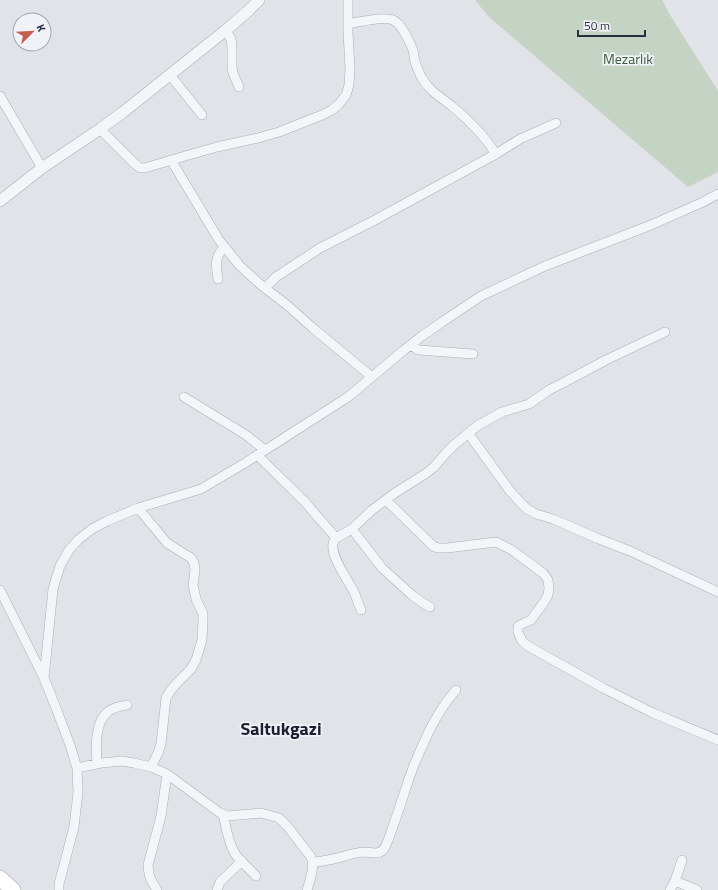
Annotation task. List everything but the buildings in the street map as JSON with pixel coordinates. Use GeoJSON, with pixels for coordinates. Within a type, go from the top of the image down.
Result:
{"type":"FeatureCollection","features":[{"type":"Feature","properties":{"kind":"main road"},"geometry":{"type":"LineString","coordinates":[[0,878],[13,890]]}},
{"type":"Feature","properties":{"kind":"street"},"geometry":{"type":"LineString","coordinates":[[0,201],[42,168],[100,129],[170,75],[226,30],[259,0]]}},
{"type":"Feature","properties":{"kind":"street"},"geometry":{"type":"LineString","coordinates":[[100,129],[140,168],[145,168],[217,147],[279,132],[332,110],[340,104],[346,95],[349,85],[348,0]]}},
{"type":"Feature","properties":{"kind":"street"},"geometry":{"type":"LineString","coordinates":[[348,24],[386,18],[394,20],[400,24],[409,40],[418,68],[426,84],[432,91],[471,123],[488,140],[496,154]]}},
{"type":"Feature","properties":{"kind":"street"},"geometry":{"type":"LineString","coordinates":[[226,30],[231,38],[232,73],[239,87]]}},
{"type":"Feature","properties":{"kind":"street"},"geometry":{"type":"LineString","coordinates":[[170,75],[202,115]]}},
{"type":"Feature","properties":{"kind":"street"},"geometry":{"type":"LineString","coordinates":[[0,96],[42,168]]}},
{"type":"Feature","properties":{"kind":"street"},"geometry":{"type":"LineString","coordinates":[[264,288],[276,277],[320,248],[375,220],[496,154],[520,139],[556,123]]}},
{"type":"Feature","properties":{"kind":"street"},"geometry":{"type":"LineString","coordinates":[[171,160],[218,240],[240,266],[264,288],[287,305],[372,377]]}},
{"type":"Feature","properties":{"kind":"street"},"geometry":{"type":"LineString","coordinates":[[44,678],[53,589],[60,566],[69,550],[78,540],[92,529],[138,508],[201,489],[348,397],[410,345],[481,296],[545,266],[651,225],[718,194]]}},
{"type":"Feature","properties":{"kind":"street"},"geometry":{"type":"LineString","coordinates":[[218,279],[216,265],[217,258],[219,252],[224,247]]}},
{"type":"Feature","properties":{"kind":"street"},"geometry":{"type":"LineString","coordinates":[[361,610],[354,591],[335,556],[332,544],[333,540],[352,529],[372,510],[430,471],[446,453],[477,426],[495,416],[529,404],[567,380],[665,332]]}},
{"type":"Feature","properties":{"kind":"street"},"geometry":{"type":"LineString","coordinates":[[410,345],[419,350],[473,354]]}},
{"type":"Feature","properties":{"kind":"street"},"geometry":{"type":"LineString","coordinates":[[184,397],[246,434],[265,450]]}},
{"type":"Feature","properties":{"kind":"street"},"geometry":{"type":"LineString","coordinates":[[468,433],[510,491],[527,509],[536,514],[553,519],[630,551],[718,592]]}},
{"type":"Feature","properties":{"kind":"street"},"geometry":{"type":"LineString","coordinates":[[257,455],[304,501],[336,538]]}},
{"type":"Feature","properties":{"kind":"street"},"geometry":{"type":"LineString","coordinates":[[386,500],[433,546],[438,548],[447,548],[496,542],[510,549],[543,573],[548,580],[548,595],[531,620],[518,627],[518,632],[522,641],[528,646],[603,688],[653,713],[718,740]]}},
{"type":"Feature","properties":{"kind":"street"},"geometry":{"type":"LineString","coordinates":[[138,508],[167,543],[190,558],[194,564],[195,570],[193,585],[196,599],[203,614],[202,640],[196,660],[191,669],[177,683],[166,698],[161,744],[151,766]]}},
{"type":"Feature","properties":{"kind":"street"},"geometry":{"type":"LineString","coordinates":[[352,529],[382,568],[412,595],[430,607]]}},
{"type":"Feature","properties":{"kind":"street"},"geometry":{"type":"LineString","coordinates":[[0,590],[44,678],[59,715],[77,768],[78,792],[74,827],[57,888]]}},
{"type":"Feature","properties":{"kind":"street"},"geometry":{"type":"LineString","coordinates":[[313,862],[363,852],[377,853],[382,851],[391,832],[414,766],[425,741],[446,701],[456,690]]}},
{"type":"Feature","properties":{"kind":"street"},"geometry":{"type":"LineString","coordinates":[[97,764],[96,744],[104,715],[110,710],[119,706],[127,706]]}},
{"type":"Feature","properties":{"kind":"street"},"geometry":{"type":"LineString","coordinates":[[77,768],[97,764],[122,762],[151,766],[167,774],[220,814],[227,816],[261,813],[279,818],[288,827],[311,857],[313,862],[307,890]]}},
{"type":"Feature","properties":{"kind":"street"},"geometry":{"type":"LineString","coordinates":[[157,890],[151,880],[148,865],[161,816],[167,774]]}},
{"type":"Feature","properties":{"kind":"street"},"geometry":{"type":"LineString","coordinates":[[223,814],[234,852],[256,876]]}},
{"type":"Feature","properties":{"kind":"street"},"geometry":{"type":"LineString","coordinates":[[670,890],[675,881],[682,860]]}},
{"type":"Feature","properties":{"kind":"street"},"geometry":{"type":"LineString","coordinates":[[217,890],[220,882],[242,861]]}},
{"type":"Feature","properties":{"kind":"street"},"geometry":{"type":"LineString","coordinates":[[675,881],[697,890]]}},
{"type":"Feature","properties":{"kind":"green space","name":"Mezarlık"},"geometry":{"type":"Polygon","coordinates":[[[475,0],[662,0],[718,91],[718,172],[688,187],[489,17],[475,0]]]}},
{"type":"Feature","properties":{"kind":"district","name":"Saltukgazi"},"geometry":{"type":"Point","coordinates":[281,729]}}]}
